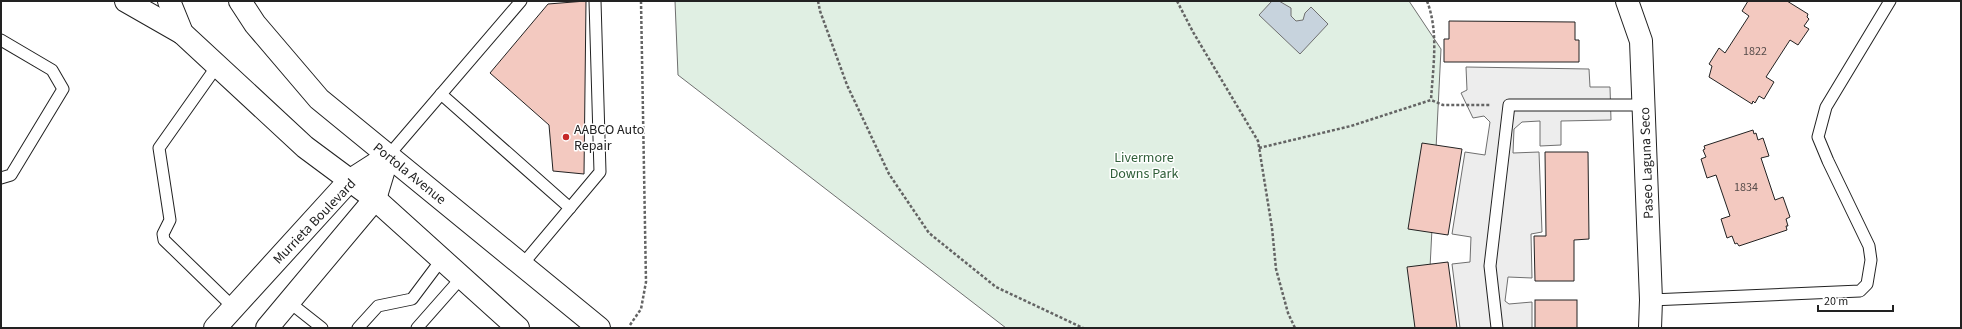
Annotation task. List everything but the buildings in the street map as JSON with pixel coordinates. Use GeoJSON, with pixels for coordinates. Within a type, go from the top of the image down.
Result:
{"type":"FeatureCollection","features":[{"type":"Feature","properties":{"kind":"main road"},"geometry":{"type":"LineString","coordinates":[[126,1],[182,33],[305,147],[349,181],[375,198],[517,328]]}},
{"type":"Feature","properties":{"kind":"main road"},"geometry":{"type":"LineString","coordinates":[[169,1],[182,33]]}},
{"type":"Feature","properties":{"kind":"main road","name":"Portola Avenue"},"geometry":{"type":"LineString","coordinates":[[240,1],[255,24],[319,99],[598,328]]}},
{"type":"Feature","properties":{"kind":"main road","name":"Paseo Laguna Seco"},"geometry":{"type":"LineString","coordinates":[[1627,1],[1642,41],[1651,300],[1650,328]]}},
{"type":"Feature","properties":{"kind":"main road","name":"Murrieta Boulevard"},"geometry":{"type":"LineString","coordinates":[[215,328],[349,181],[388,156]]}},
{"type":"Feature","properties":{"kind":"main road","name":"Murrieta Boulevard"},"geometry":{"type":"LineString","coordinates":[[267,328],[375,198],[388,156]]}},
{"type":"Feature","properties":{"kind":"lane"},"geometry":{"type":"LineString","coordinates":[[388,156],[521,1]]}},
{"type":"Feature","properties":{"kind":"lane"},"geometry":{"type":"LineString","coordinates":[[522,265],[600,172],[595,1]]}},
{"type":"Feature","properties":{"kind":"lane"},"geometry":{"type":"LineString","coordinates":[[1651,300],[1860,291],[1867,284],[1871,260],[1869,246],[1818,137],[1826,107],[1890,1]]}},
{"type":"Feature","properties":{"kind":"lane"},"geometry":{"type":"LineString","coordinates":[[1,40],[52,70],[63,89],[11,175],[1,178]]}},
{"type":"Feature","properties":{"kind":"lane"},"geometry":{"type":"LineString","coordinates":[[217,66],[159,148],[170,220],[163,234],[164,240],[233,307]]}},
{"type":"Feature","properties":{"kind":"lane"},"geometry":{"type":"LineString","coordinates":[[441,94],[570,208]]}},
{"type":"Feature","properties":{"kind":"lane"},"geometry":{"type":"LineString","coordinates":[[1497,328],[1490,266],[1509,105],[1644,105]]}},
{"type":"Feature","properties":{"kind":"lane"},"geometry":{"type":"LineString","coordinates":[[358,328],[378,306],[412,299],[442,260]]}},
{"type":"Feature","properties":{"kind":"lane"},"geometry":{"type":"LineString","coordinates":[[417,328],[462,277]]}},
{"type":"Feature","properties":{"kind":"lane"},"geometry":{"type":"LineString","coordinates":[[289,302],[322,328]]}},
{"type":"Feature","properties":{"kind":"path"},"geometry":{"type":"LineString","coordinates":[[630,325],[641,309],[646,282],[641,1]]}},
{"type":"Feature","properties":{"kind":"path"},"geometry":{"type":"LineString","coordinates":[[818,1],[820,11],[847,85],[889,174],[929,233],[996,287],[1083,328]]}},
{"type":"Feature","properties":{"kind":"path"},"geometry":{"type":"LineString","coordinates":[[1177,1],[1193,32],[1258,141],[1272,228],[1276,270],[1288,313],[1295,328]]}},
{"type":"Feature","properties":{"kind":"path"},"geometry":{"type":"LineString","coordinates":[[1427,1],[1435,32],[1431,100]]}},
{"type":"Feature","properties":{"kind":"path"},"geometry":{"type":"LineString","coordinates":[[1259,148],[1351,126],[1431,100],[1442,105],[1509,105]]}},
{"type":"Feature","properties":{"kind":"green space","name":"Livermore Downs Park"},"geometry":{"type":"Polygon","coordinates":[[[675,1],[1409,1],[1441,49],[1427,328],[1006,328],[678,75],[675,1]]]}},
{"type":"Feature","properties":{"kind":"shaded area"},"geometry":{"type":"Polygon","coordinates":[[[1272,1],[1279,1],[1291,8],[1291,16],[1296,21],[1303,20],[1305,13],[1311,7],[1328,24],[1300,54],[1259,15],[1272,1]]]}},
{"type":"Feature","properties":{"kind":"shaded area"},"geometry":{"type":"Polygon","coordinates":[[[1466,67],[1589,69],[1590,87],[1610,87],[1611,120],[1561,121],[1561,145],[1540,146],[1540,121],[1522,122],[1514,129],[1513,153],[1539,152],[1542,232],[1531,234],[1532,278],[1508,277],[1505,301],[1509,304],[1532,302],[1532,328],[1460,328],[1452,264],[1470,262],[1471,237],[1452,234],[1465,152],[1485,155],[1490,122],[1484,116],[1473,118],[1461,93],[1467,90],[1466,67]]]}},
{"type":"Feature","properties":{"kind":"place","name":"AABCO Auto Repair"},"geometry":{"type":"Point","coordinates":[566,137]}}]}
